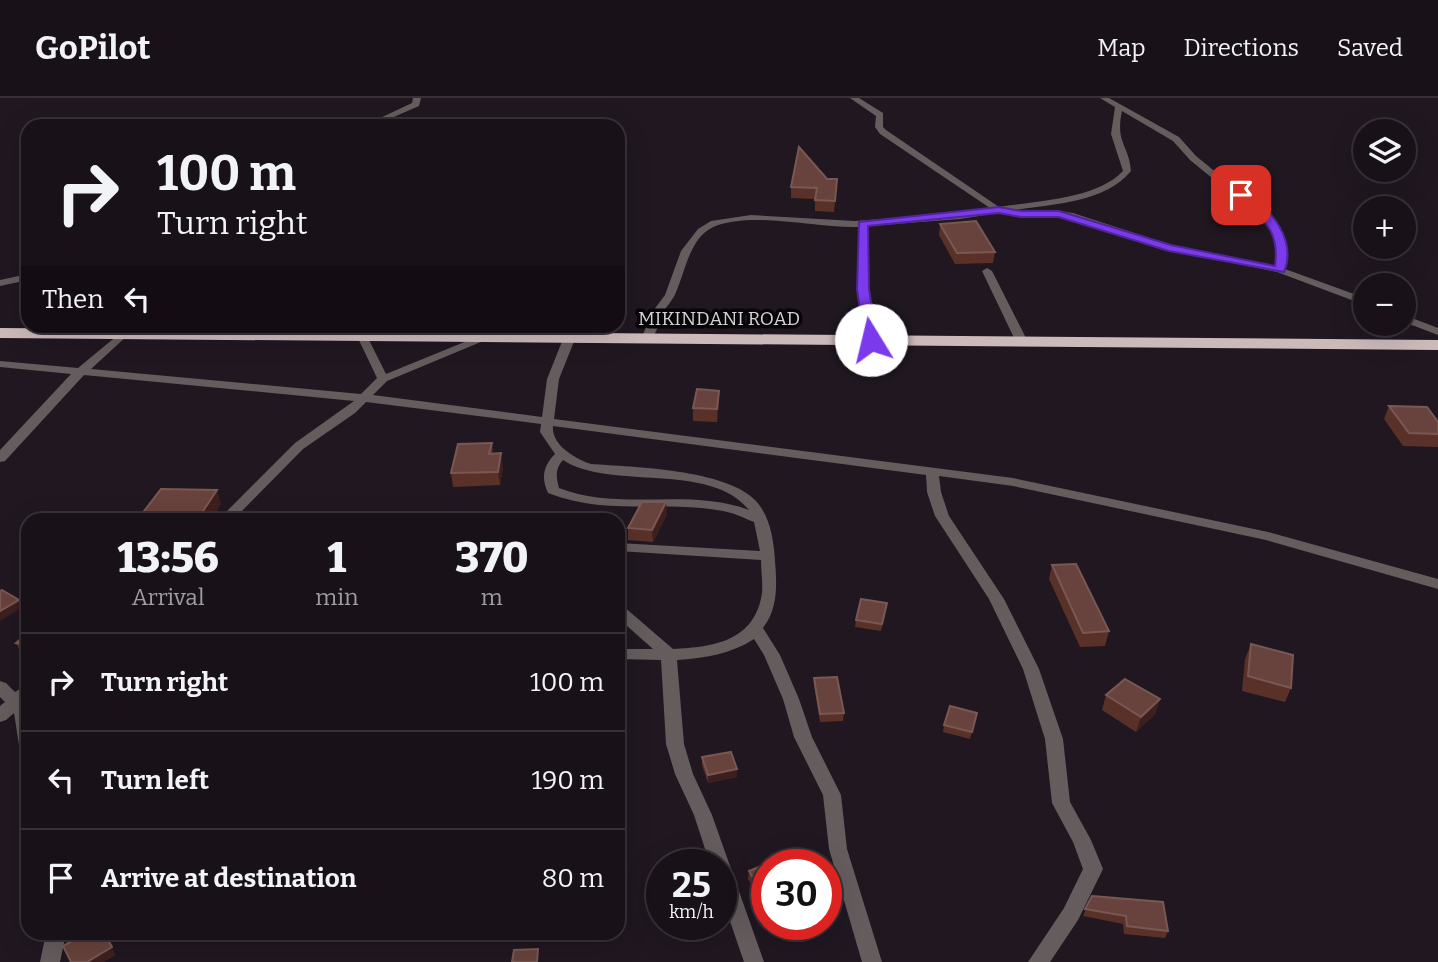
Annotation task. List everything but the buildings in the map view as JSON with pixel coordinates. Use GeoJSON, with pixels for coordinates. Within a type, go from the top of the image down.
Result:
{"type":"FeatureCollection","features":[{"type":"Feature","properties":{"kind":"highway","name":"MIKINDANI ROAD"},"geometry":{"type":"LineString","coordinates":[[0,333],[1438,345]]}},
{"type":"Feature","properties":{"kind":"street"},"geometry":{"type":"LineString","coordinates":[[384,119],[409,109],[416,104],[417,98]]}},
{"type":"Feature","properties":{"kind":"street"},"geometry":{"type":"LineString","coordinates":[[854,98],[880,116],[879,127],[883,132],[999,210],[1021,214],[1070,216],[1169,247],[1280,270],[1353,297]]}},
{"type":"Feature","properties":{"kind":"street"},"geometry":{"type":"LineString","coordinates":[[1104,98],[1176,139],[1193,158],[1269,220],[1283,247],[1280,270]]}},
{"type":"Feature","properties":{"kind":"street"},"geometry":{"type":"LineString","coordinates":[[647,339],[658,311],[670,295],[686,251],[707,226],[724,220],[751,218],[863,224],[999,210],[1083,196],[1118,181],[1127,171],[1114,129],[1119,106]]}},
{"type":"Feature","properties":{"kind":"street"},"geometry":{"type":"LineString","coordinates":[[863,224],[863,289],[871,340]]}},
{"type":"Feature","properties":{"kind":"street"},"geometry":{"type":"LineString","coordinates":[[987,271],[1022,342]]}},
{"type":"Feature","properties":{"kind":"street"},"geometry":{"type":"LineString","coordinates":[[0,283],[21,278]]}},
{"type":"Feature","properties":{"kind":"street"},"geometry":{"type":"LineString","coordinates":[[1416,323],[1438,332]]}},
{"type":"Feature","properties":{"kind":"street"},"geometry":{"type":"LineString","coordinates":[[0,457],[79,373],[124,333]]}},
{"type":"Feature","properties":{"kind":"street"},"geometry":{"type":"LineString","coordinates":[[361,334],[383,379]]}},
{"type":"Feature","properties":{"kind":"street"},"geometry":{"type":"LineString","coordinates":[[233,513],[299,446],[365,398],[383,379],[484,337]]}},
{"type":"Feature","properties":{"kind":"street"},"geometry":{"type":"LineString","coordinates":[[569,339],[554,379],[547,436],[562,454],[590,468],[663,474],[720,487],[747,499],[758,511],[768,556],[768,596],[756,629],[739,642],[713,652],[625,654]]}},
{"type":"Feature","properties":{"kind":"street"},"geometry":{"type":"LineString","coordinates":[[0,364],[365,398],[548,424],[1025,484],[1268,536],[1434,585]]}},
{"type":"Feature","properties":{"kind":"street"},"geometry":{"type":"LineString","coordinates":[[562,454],[549,469],[553,490],[562,494],[599,500],[718,506],[759,519]]}},
{"type":"Feature","properties":{"kind":"street"},"geometry":{"type":"LineString","coordinates":[[932,471],[934,492],[942,516],[996,599],[1031,670],[1054,739],[1061,803],[1082,840],[1093,869],[1071,914],[1038,962]]}},
{"type":"Feature","properties":{"kind":"street"},"geometry":{"type":"LineString","coordinates":[[625,547],[768,556]]}},
{"type":"Feature","properties":{"kind":"street"},"geometry":{"type":"LineString","coordinates":[[625,616],[669,654],[675,744],[684,774],[715,849]]}},
{"type":"Feature","properties":{"kind":"street"},"geometry":{"type":"LineString","coordinates":[[756,629],[772,655],[791,699],[803,737],[830,789],[838,849],[873,962]]}},
{"type":"Feature","properties":{"kind":"street"},"geometry":{"type":"LineString","coordinates":[[0,687],[21,695]]}},
{"type":"Feature","properties":{"kind":"street"},"geometry":{"type":"LineString","coordinates":[[0,716],[21,696]]}},
{"type":"Feature","properties":{"kind":"street"},"geometry":{"type":"LineString","coordinates":[[737,912],[754,962]]}},
{"type":"Feature","properties":{"kind":"street"},"geometry":{"type":"LineString","coordinates":[[50,962],[55,940]]}},
{"type":"Feature","properties":{"kind":"route"},"geometry":{"type":"LineString","coordinates":[[871,340],[863,289],[863,224],[933,219],[999,210],[1021,214],[1059,214],[1073,216],[1169,247],[1280,270],[1283,247],[1277,231],[1269,220],[1241,195]]}}]}
